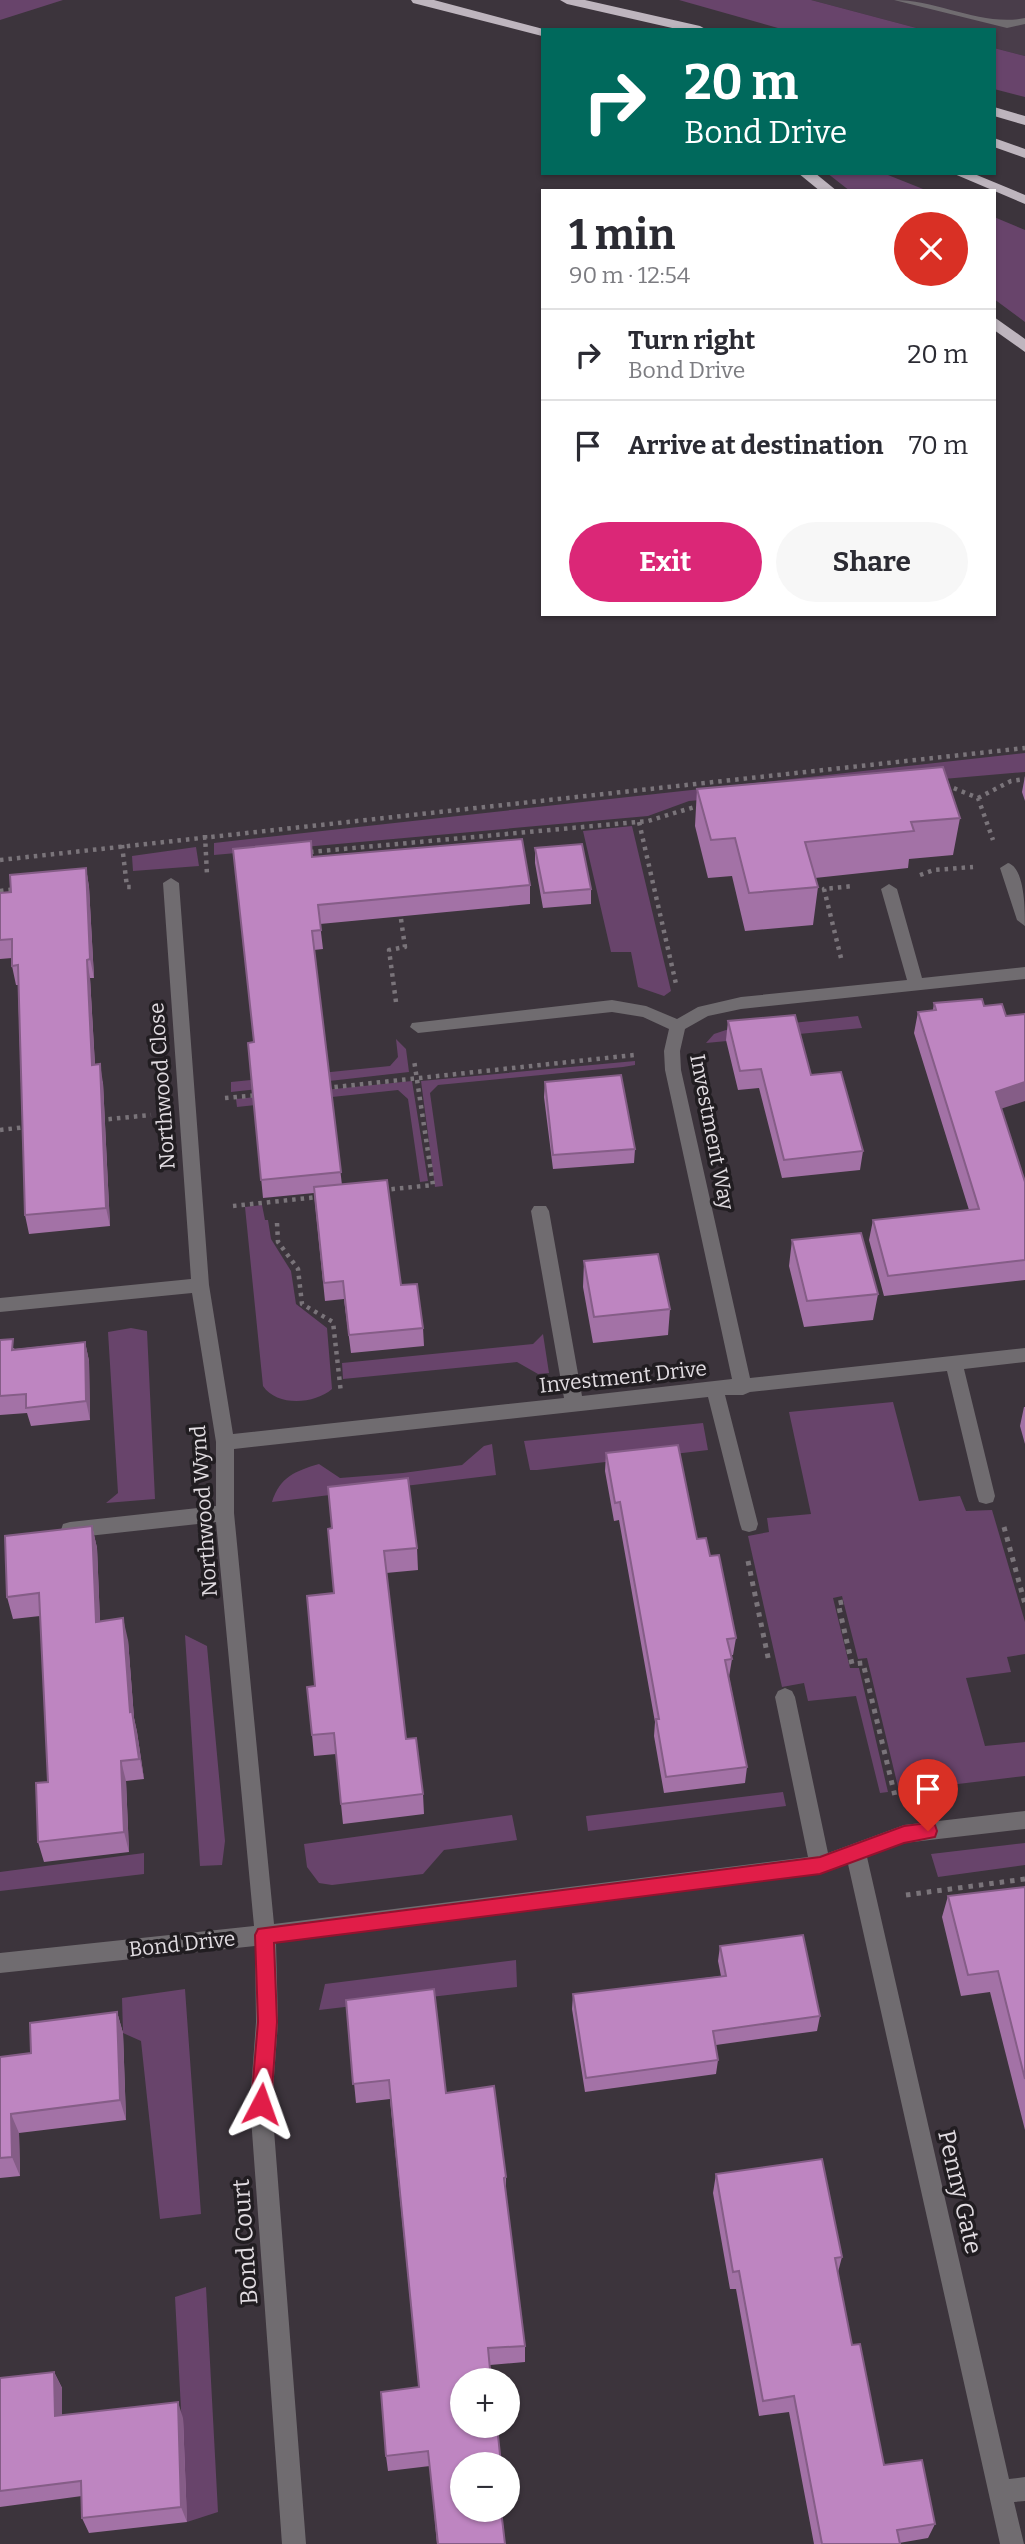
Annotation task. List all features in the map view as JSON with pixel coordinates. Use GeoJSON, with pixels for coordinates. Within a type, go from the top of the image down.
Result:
{"type":"FeatureCollection","features":[{"type":"Feature","properties":{"kind":"highway"},"geometry":{"type":"LineString","coordinates":[[418,0],[541,33]]}},
{"type":"Feature","properties":{"kind":"highway"},"geometry":{"type":"LineString","coordinates":[[556,0],[657,28]]}},
{"type":"Feature","properties":{"kind":"highway"},"geometry":{"type":"LineString","coordinates":[[567,0],[691,28]]}},
{"type":"Feature","properties":{"kind":"highway"},"geometry":{"type":"LineString","coordinates":[[492,19],[541,40]]}},
{"type":"Feature","properties":{"kind":"highway"},"geometry":{"type":"LineString","coordinates":[[996,112],[1025,121]]}},
{"type":"Feature","properties":{"kind":"highway"},"geometry":{"type":"LineString","coordinates":[[996,143],[1025,154]]}},
{"type":"Feature","properties":{"kind":"highway"},"geometry":{"type":"LineString","coordinates":[[808,175],[827,189]]}},
{"type":"Feature","properties":{"kind":"highway"},"geometry":{"type":"LineString","coordinates":[[964,175],[1025,200]]}},
{"type":"Feature","properties":{"kind":"highway"},"geometry":{"type":"LineString","coordinates":[[996,324],[1025,347]]}},
{"type":"Feature","properties":{"kind":"street"},"geometry":{"type":"LineString","coordinates":[[900,0],[1007,25],[1025,21]]}},
{"type":"Feature","properties":{"kind":"street"},"geometry":{"type":"LineString","coordinates":[[1008,868],[1025,920]]}},
{"type":"Feature","properties":{"kind":"street","name":"Northwood Close"},"geometry":{"type":"LineString","coordinates":[[171,883],[200,1286]]}},
{"type":"Feature","properties":{"kind":"street"},"geometry":{"type":"LineString","coordinates":[[889,889],[916,985]]}},
{"type":"Feature","properties":{"kind":"street","name":"Investment Way"},"geometry":{"type":"LineString","coordinates":[[743,1388],[673,1070],[672,1051],[678,1026],[693,1016],[741,1003],[1025,973]]}},
{"type":"Feature","properties":{"kind":"street"},"geometry":{"type":"LineString","coordinates":[[418,1027],[612,1006],[646,1012],[678,1026]]}},
{"type":"Feature","properties":{"kind":"street"},"geometry":{"type":"LineString","coordinates":[[540,1211],[575,1406]]}},
{"type":"Feature","properties":{"kind":"street"},"geometry":{"type":"LineString","coordinates":[[0,1305],[200,1286]]}},
{"type":"Feature","properties":{"kind":"street","name":"Northwood Wynd"},"geometry":{"type":"LineString","coordinates":[[200,1286],[225,1443],[225,1513],[265,1935]]}},
{"type":"Feature","properties":{"kind":"street","name":"Investment Drive"},"geometry":{"type":"LineString","coordinates":[[225,1443],[1025,1355]]}},
{"type":"Feature","properties":{"kind":"street"},"geometry":{"type":"LineString","coordinates":[[954,1363],[986,1496]]}},
{"type":"Feature","properties":{"kind":"street"},"geometry":{"type":"LineString","coordinates":[[715,1390],[749,1524]]}},
{"type":"Feature","properties":{"kind":"street"},"geometry":{"type":"LineString","coordinates":[[53,1532],[225,1513]]}},
{"type":"Feature","properties":{"kind":"street"},"geometry":{"type":"LineString","coordinates":[[785,1697],[820,1865]]}},
{"type":"Feature","properties":{"kind":"street","name":"Bond Drive"},"geometry":{"type":"LineString","coordinates":[[0,1963],[265,1935],[820,1865],[904,1834],[1025,1820]]}},
{"type":"Feature","properties":{"kind":"street","name":"Penny Gate"},"geometry":{"type":"LineString","coordinates":[[856,1852],[1013,2544]]}},
{"type":"Feature","properties":{"kind":"street","name":"Bond Court"},"geometry":{"type":"LineString","coordinates":[[265,1935],[267,2022],[261,2104],[294,2544]]}},
{"type":"Feature","properties":{"kind":"street"},"geometry":{"type":"LineString","coordinates":[[1001,2493],[1025,2489]]}},
{"type":"Feature","properties":{"kind":"path"},"geometry":{"type":"LineString","coordinates":[[0,860],[1025,748]]}},
{"type":"Feature","properties":{"kind":"path"},"geometry":{"type":"LineString","coordinates":[[978,798],[1011,781],[1025,779]]}},
{"type":"Feature","properties":{"kind":"path"},"geometry":{"type":"LineString","coordinates":[[943,783],[978,798],[998,856],[1008,868]]}},
{"type":"Feature","properties":{"kind":"path"},"geometry":{"type":"LineString","coordinates":[[310,852],[639,822],[705,805]]}},
{"type":"Feature","properties":{"kind":"path"},"geometry":{"type":"LineString","coordinates":[[639,822],[676,986],[693,1016]]}},
{"type":"Feature","properties":{"kind":"path"},"geometry":{"type":"LineString","coordinates":[[390,845],[392,858]]}},
{"type":"Feature","properties":{"kind":"path"},"geometry":{"type":"LineString","coordinates":[[0,891],[17,889]]}},
{"type":"Feature","properties":{"kind":"path"},"geometry":{"type":"LineString","coordinates":[[396,1003],[389,950],[405,947],[400,908]]}},
{"type":"Feature","properties":{"kind":"path"},"geometry":{"type":"LineString","coordinates":[[322,1088],[672,1051]]}},
{"type":"Feature","properties":{"kind":"path"},"geometry":{"type":"LineString","coordinates":[[380,1190],[433,1185],[414,1057]]}},
{"type":"Feature","properties":{"kind":"path"},"geometry":{"type":"LineString","coordinates":[[93,1120],[267,1094]]}},
{"type":"Feature","properties":{"kind":"path"},"geometry":{"type":"LineString","coordinates":[[0,1130],[27,1127]]}},
{"type":"Feature","properties":{"kind":"path"},"geometry":{"type":"LineString","coordinates":[[194,1210],[327,1196]]}},
{"type":"Feature","properties":{"kind":"path"},"geometry":{"type":"LineString","coordinates":[[277,1223],[278,1242],[298,1269],[302,1304],[332,1322],[345,1430]]}},
{"type":"Feature","properties":{"kind":"path"},"geometry":{"type":"LineString","coordinates":[[986,1496],[999,1509],[1022,1582],[1025,1604]]}},
{"type":"Feature","properties":{"kind":"path"},"geometry":{"type":"LineString","coordinates":[[749,1524],[742,1534],[774,1685],[785,1697]]}},
{"type":"Feature","properties":{"kind":"path"},"geometry":{"type":"LineString","coordinates":[[843,1602],[838,1603],[852,1664],[863,1663],[904,1834]]}},
{"type":"Feature","properties":{"kind":"path"},"geometry":{"type":"LineString","coordinates":[[867,1900],[1025,1880]]}},
{"type":"Feature","properties":{"kind":"shaded area"},"geometry":{"type":"Polygon","coordinates":[[[0,0],[63,0],[0,20],[0,0]]]}},
{"type":"Feature","properties":{"kind":"shaded area"},"geometry":{"type":"Polygon","coordinates":[[[679,0],[811,0],[916,28],[778,28],[679,0]]]}},
{"type":"Feature","properties":{"kind":"shaded area"},"geometry":{"type":"Polygon","coordinates":[[[811,0],[1025,0],[1025,56],[996,49],[996,28],[916,28],[811,0]]]}},
{"type":"Feature","properties":{"kind":"shaded area"},"geometry":{"type":"Polygon","coordinates":[[[996,49],[1025,56],[1025,97],[996,90],[996,49]]]}},
{"type":"Feature","properties":{"kind":"shaded area"},"geometry":{"type":"Polygon","coordinates":[[[830,175],[888,175],[923,189],[847,189],[830,175]]]}},
{"type":"Feature","properties":{"kind":"shaded area"},"geometry":{"type":"Polygon","coordinates":[[[996,218],[1025,230],[1025,322],[996,300],[996,218]]]}},
{"type":"Feature","properties":{"kind":"shaded area"},"geometry":{"type":"Polygon","coordinates":[[[1025,753],[1025,772],[689,801],[648,816],[214,855],[214,843],[1025,753]]]}},
{"type":"Feature","properties":{"kind":"shaded area"},"geometry":{"type":"Polygon","coordinates":[[[632,826],[671,991],[664,996],[638,987],[631,952],[611,952],[583,831],[632,826]]]}},
{"type":"Feature","properties":{"kind":"shaded area"},"geometry":{"type":"Polygon","coordinates":[[[196,847],[199,866],[133,871],[132,856],[196,847]]]}},
{"type":"Feature","properties":{"kind":"shaded area"},"geometry":{"type":"Polygon","coordinates":[[[858,1016],[862,1028],[706,1043],[714,1034],[726,1030],[858,1016]]]}},
{"type":"Feature","properties":{"kind":"shaded area"},"geometry":{"type":"Polygon","coordinates":[[[396,1039],[406,1049],[409,1072],[231,1092],[231,1082],[390,1066],[398,1057],[396,1039]]]}},
{"type":"Feature","properties":{"kind":"shaded area"},"geometry":{"type":"Polygon","coordinates":[[[635,1061],[635,1065],[623,1067],[438,1085],[430,1093],[443,1186],[435,1187],[421,1081],[635,1061]]]}},
{"type":"Feature","properties":{"kind":"shaded area"},"geometry":{"type":"Polygon","coordinates":[[[412,1081],[428,1181],[420,1182],[408,1099],[398,1090],[237,1107],[236,1099],[412,1081]]]}},
{"type":"Feature","properties":{"kind":"shaded area"},"geometry":{"type":"Polygon","coordinates":[[[262,1205],[271,1239],[291,1271],[296,1304],[327,1328],[332,1389],[316,1398],[287,1400],[269,1393],[263,1386],[245,1207],[262,1205]]]}},
{"type":"Feature","properties":{"kind":"shaded area"},"geometry":{"type":"Polygon","coordinates":[[[131,1328],[147,1331],[155,1499],[106,1503],[118,1493],[108,1332],[131,1328]]]}},
{"type":"Feature","properties":{"kind":"shaded area"},"geometry":{"type":"Polygon","coordinates":[[[543,1334],[549,1373],[538,1374],[517,1362],[343,1379],[342,1363],[533,1344],[543,1334]]]}},
{"type":"Feature","properties":{"kind":"shaded area"},"geometry":{"type":"Polygon","coordinates":[[[893,1402],[919,1501],[960,1496],[966,1511],[992,1510],[1025,1622],[1025,1654],[1007,1657],[1011,1672],[966,1678],[985,1746],[1025,1742],[1025,1776],[899,1791],[867,1658],[858,1659],[842,1596],[833,1598],[850,1668],[859,1668],[888,1792],[880,1793],[856,1696],[808,1701],[804,1683],[782,1687],[748,1536],[769,1532],[767,1518],[811,1514],[789,1412],[893,1402]]]}},
{"type":"Feature","properties":{"kind":"shaded area"},"geometry":{"type":"Polygon","coordinates":[[[703,1423],[708,1450],[537,1470],[530,1470],[524,1441],[703,1423]]]}},
{"type":"Feature","properties":{"kind":"shaded area"},"geometry":{"type":"Polygon","coordinates":[[[492,1444],[496,1475],[272,1502],[279,1486],[290,1476],[319,1464],[340,1478],[403,1473],[462,1465],[484,1446],[492,1444]]]}},
{"type":"Feature","properties":{"kind":"shaded area"},"geometry":{"type":"Polygon","coordinates":[[[185,1635],[207,1646],[225,1841],[222,1865],[200,1866],[185,1635]]]}},
{"type":"Feature","properties":{"kind":"shaded area"},"geometry":{"type":"Polygon","coordinates":[[[783,1792],[786,1806],[588,1831],[586,1816],[783,1792]]]}},
{"type":"Feature","properties":{"kind":"shaded area"},"geometry":{"type":"Polygon","coordinates":[[[512,1815],[517,1840],[444,1850],[423,1874],[332,1885],[319,1883],[307,1867],[304,1844],[512,1815]]]}},
{"type":"Feature","properties":{"kind":"shaded area"},"geometry":{"type":"Polygon","coordinates":[[[1025,1843],[1025,1865],[938,1877],[931,1854],[1025,1843]]]}},
{"type":"Feature","properties":{"kind":"shaded area"},"geometry":{"type":"Polygon","coordinates":[[[144,1853],[144,1874],[0,1891],[0,1872],[144,1853]]]}},
{"type":"Feature","properties":{"kind":"shaded area"},"geometry":{"type":"Polygon","coordinates":[[[516,1960],[517,1987],[319,2010],[325,1984],[516,1960]]]}},
{"type":"Feature","properties":{"kind":"shaded area"},"geometry":{"type":"Polygon","coordinates":[[[185,1989],[201,2214],[160,2219],[141,2041],[123,2033],[122,1998],[185,1989]]]}},
{"type":"Feature","properties":{"kind":"shaded area"},"geometry":{"type":"Polygon","coordinates":[[[206,2287],[218,2512],[187,2522],[175,2297],[206,2287]]]}},
{"type":"Feature","properties":{"kind":"building"},"geometry":{"type":"Polygon","coordinates":[[[943,767],[960,818],[911,822],[914,831],[805,842],[818,887],[749,893],[735,838],[711,840],[697,789],[943,767]]]}},
{"type":"Feature","properties":{"kind":"building"},"geometry":{"type":"Polygon","coordinates":[[[522,839],[530,885],[318,905],[321,930],[312,931],[341,1172],[261,1180],[248,1043],[254,1042],[233,849],[311,841],[312,857],[522,839]]]}},
{"type":"Feature","properties":{"kind":"building"},"geometry":{"type":"Polygon","coordinates":[[[582,844],[591,889],[544,893],[535,848],[582,844]]]}},
{"type":"Feature","properties":{"kind":"building"},"geometry":{"type":"Polygon","coordinates":[[[86,868],[92,1065],[100,1064],[106,1208],[25,1215],[18,965],[12,966],[12,939],[0,940],[0,893],[11,892],[10,875],[86,868]]]}},
{"type":"Feature","properties":{"kind":"building"},"geometry":{"type":"Polygon","coordinates":[[[982,999],[984,1006],[1002,1004],[1006,1016],[1025,1014],[1025,1082],[996,1092],[1025,1182],[1025,1260],[888,1276],[873,1220],[979,1209],[918,1012],[936,1010],[934,1003],[982,999]]]}},
{"type":"Feature","properties":{"kind":"building"},"geometry":{"type":"Polygon","coordinates":[[[795,1015],[811,1075],[841,1072],[863,1151],[784,1160],[761,1069],[740,1071],[728,1021],[795,1015]]]}},
{"type":"Feature","properties":{"kind":"building"},"geometry":{"type":"Polygon","coordinates":[[[621,1075],[635,1149],[553,1155],[545,1082],[621,1075]]]}},
{"type":"Feature","properties":{"kind":"building"},"geometry":{"type":"Polygon","coordinates":[[[387,1180],[401,1285],[417,1284],[423,1328],[349,1335],[343,1281],[324,1283],[314,1187],[387,1180]]]}},
{"type":"Feature","properties":{"kind":"building"},"geometry":{"type":"Polygon","coordinates":[[[861,1233],[878,1294],[807,1301],[792,1240],[861,1233]]]}},
{"type":"Feature","properties":{"kind":"building"},"geometry":{"type":"Polygon","coordinates":[[[658,1254],[670,1309],[594,1317],[584,1261],[658,1254]]]}},
{"type":"Feature","properties":{"kind":"building"},"geometry":{"type":"Polygon","coordinates":[[[13,1339],[12,1350],[85,1342],[86,1401],[26,1408],[26,1394],[0,1396],[0,1340],[13,1339]]]}},
{"type":"Feature","properties":{"kind":"building"},"geometry":{"type":"Polygon","coordinates":[[[678,1445],[697,1539],[706,1538],[710,1556],[719,1555],[736,1638],[727,1639],[732,1659],[725,1660],[747,1767],[666,1777],[656,1719],[659,1719],[620,1502],[615,1503],[606,1453],[678,1445]]]}},
{"type":"Feature","properties":{"kind":"building"},"geometry":{"type":"Polygon","coordinates":[[[408,1478],[417,1548],[384,1551],[406,1739],[416,1738],[423,1794],[341,1804],[334,1733],[312,1735],[307,1687],[315,1686],[307,1596],[334,1593],[328,1529],[332,1528],[328,1487],[408,1478]]]}},
{"type":"Feature","properties":{"kind":"building"},"geometry":{"type":"Polygon","coordinates":[[[92,1526],[96,1622],[123,1618],[130,1712],[132,1711],[139,1759],[121,1761],[124,1832],[38,1842],[36,1783],[48,1782],[39,1593],[7,1597],[5,1536],[92,1526]]]}},
{"type":"Feature","properties":{"kind":"building"},"geometry":{"type":"Polygon","coordinates":[[[1025,1887],[1025,2079],[998,1971],[968,1975],[948,1896],[1025,1887]]]}},
{"type":"Feature","properties":{"kind":"building"},"geometry":{"type":"Polygon","coordinates":[[[803,1935],[820,2016],[713,2031],[718,2060],[586,2078],[573,1994],[726,1976],[720,1946],[803,1935]]]}},
{"type":"Feature","properties":{"kind":"building"},"geometry":{"type":"Polygon","coordinates":[[[434,1989],[446,2093],[494,2086],[525,2346],[488,2348],[490,2368],[450,2368],[450,2438],[498,2438],[500,2452],[450,2452],[450,2522],[502,2522],[505,2544],[438,2544],[428,2451],[386,2456],[381,2392],[419,2387],[389,2080],[353,2084],[346,2000],[434,1989]]]}},
{"type":"Feature","properties":{"kind":"building"},"geometry":{"type":"Polygon","coordinates":[[[117,2012],[120,2100],[11,2114],[12,2157],[0,2158],[0,2057],[31,2053],[30,2023],[117,2012]]]}},
{"type":"Feature","properties":{"kind":"building"},"geometry":{"type":"Polygon","coordinates":[[[822,2159],[842,2257],[835,2258],[852,2345],[860,2344],[884,2465],[922,2460],[935,2524],[897,2530],[900,2544],[822,2544],[794,2396],[763,2401],[739,2271],[733,2272],[716,2174],[822,2159]]]}},
{"type":"Feature","properties":{"kind":"building"},"geometry":{"type":"Polygon","coordinates":[[[54,2372],[55,2416],[178,2402],[181,2507],[82,2518],[81,2481],[0,2491],[0,2378],[54,2372]]]}},
{"type":"Feature","properties":{"kind":"route"},"geometry":{"type":"LineString","coordinates":[[261,2104],[267,2022],[265,1935],[820,1865],[904,1834],[928,1831]]}}]}
